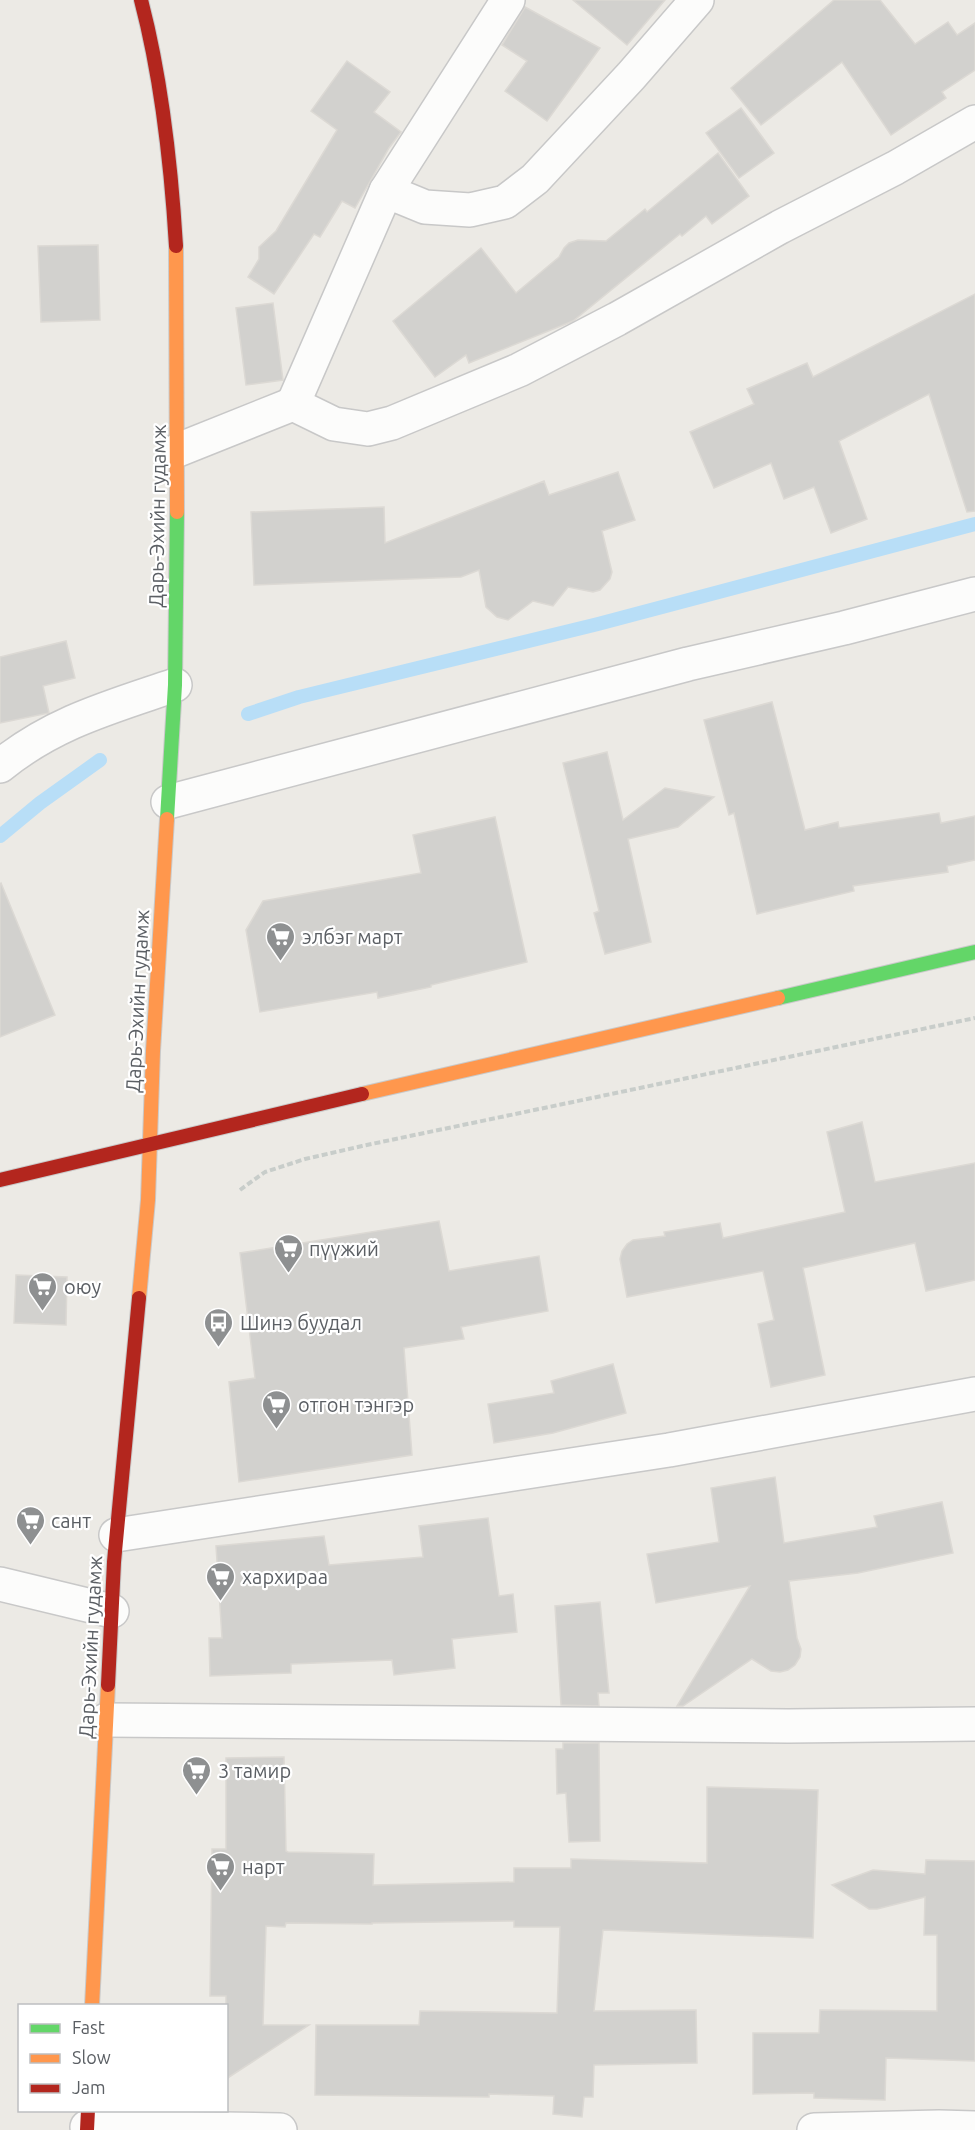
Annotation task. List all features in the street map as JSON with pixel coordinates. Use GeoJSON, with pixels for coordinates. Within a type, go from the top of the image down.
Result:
{"type":"FeatureCollection","features":[{"type":"Feature","properties":{"kind":"main road","name":"Дарь-Эхийн гудамж"},"geometry":{"type":"LineString","coordinates":[[93,2004],[116,1534],[148,1200],[154,1039],[174,685],[178,450],[177,259],[164,109],[153,47],[141,0]]}},
{"type":"Feature","properties":{"kind":"main road"},"geometry":{"type":"LineString","coordinates":[[0,1180],[150,1143],[975,952]]}},
{"type":"Feature","properties":{"kind":"street"},"geometry":{"type":"LineString","coordinates":[[178,450],[293,404],[386,191],[508,0]]}},
{"type":"Feature","properties":{"kind":"street"},"geometry":{"type":"LineString","coordinates":[[386,191],[425,207],[470,210],[505,202],[535,179],[698,0]]}},
{"type":"Feature","properties":{"kind":"street"},"geometry":{"type":"LineString","coordinates":[[293,404],[334,424],[368,429],[392,423],[519,370],[617,320],[780,227],[895,168],[975,122]]}},
{"type":"Feature","properties":{"kind":"street"},"geometry":{"type":"LineString","coordinates":[[168,802],[688,664],[844,628],[975,594]]}},
{"type":"Feature","properties":{"kind":"street"},"geometry":{"type":"LineString","coordinates":[[0,766],[45,734],[74,721],[174,685]]}},
{"type":"Feature","properties":{"kind":"street"},"geometry":{"type":"LineString","coordinates":[[116,1534],[669,1450],[975,1394]]}},
{"type":"Feature","properties":{"kind":"street"},"geometry":{"type":"LineString","coordinates":[[0,1584],[112,1611]]}},
{"type":"Feature","properties":{"kind":"street"},"geometry":{"type":"LineString","coordinates":[[106,1720],[788,1726],[975,1724]]}},
{"type":"Feature","properties":{"kind":"street"},"geometry":{"type":"LineString","coordinates":[[87,2122],[280,2130]]}},
{"type":"Feature","properties":{"kind":"street"},"geometry":{"type":"LineString","coordinates":[[814,2130],[975,2128]]}},
{"type":"Feature","properties":{"kind":"path"},"geometry":{"type":"LineString","coordinates":[[240,1190],[265,1172],[305,1159],[975,1018]]}},
{"type":"Feature","properties":{"kind":"building"},"geometry":{"type":"Polygon","coordinates":[[[573,0],[665,0],[627,45],[573,0]]]}},
{"type":"Feature","properties":{"kind":"building"},"geometry":{"type":"Polygon","coordinates":[[[834,0],[880,0],[915,44],[948,22],[957,35],[975,23],[975,70],[942,92],[946,98],[891,135],[842,62],[761,125],[731,88],[834,0]]]}},
{"type":"Feature","properties":{"kind":"building"},"geometry":{"type":"Polygon","coordinates":[[[525,7],[600,48],[547,121],[505,91],[527,61],[502,45],[525,7]]]}},
{"type":"Feature","properties":{"kind":"building"},"geometry":{"type":"Polygon","coordinates":[[[347,61],[390,92],[374,112],[401,132],[389,148],[355,208],[342,201],[320,237],[314,234],[274,294],[248,277],[259,259],[259,247],[276,231],[337,130],[311,111],[347,61]]]}},
{"type":"Feature","properties":{"kind":"building"},"geometry":{"type":"Polygon","coordinates":[[[741,108],[774,153],[739,178],[706,133],[741,108]]]}},
{"type":"Feature","properties":{"kind":"building"},"geometry":{"type":"Polygon","coordinates":[[[718,153],[749,196],[712,224],[706,216],[682,236],[680,234],[573,321],[469,363],[466,355],[435,377],[393,321],[481,248],[516,293],[559,257],[569,243],[578,240],[606,241],[645,209],[647,212],[718,153]]]}},
{"type":"Feature","properties":{"kind":"building"},"geometry":{"type":"Polygon","coordinates":[[[98,245],[100,320],[41,322],[38,246],[98,245]]]}},
{"type":"Feature","properties":{"kind":"building"},"geometry":{"type":"Polygon","coordinates":[[[975,294],[975,511],[967,512],[929,394],[839,441],[867,519],[831,533],[814,487],[784,499],[771,463],[714,488],[690,432],[754,404],[747,389],[807,363],[813,377],[975,294]]]}},
{"type":"Feature","properties":{"kind":"building"},"geometry":{"type":"Polygon","coordinates":[[[273,303],[283,380],[246,385],[236,308],[273,303]]]}},
{"type":"Feature","properties":{"kind":"building"},"geometry":{"type":"Polygon","coordinates":[[[618,472],[635,520],[602,531],[612,572],[610,579],[600,590],[593,592],[568,587],[553,606],[533,601],[508,620],[497,617],[486,607],[479,570],[461,577],[254,585],[251,512],[384,507],[385,543],[544,481],[549,495],[618,472]]]}},
{"type":"Feature","properties":{"kind":"building"},"geometry":{"type":"Polygon","coordinates":[[[66,641],[75,678],[43,686],[49,713],[0,723],[0,657],[66,641]]]}},
{"type":"Feature","properties":{"kind":"building"},"geometry":{"type":"Polygon","coordinates":[[[772,702],[805,830],[838,822],[839,828],[939,813],[941,823],[975,816],[975,860],[947,866],[948,872],[853,886],[854,891],[757,914],[734,813],[729,815],[704,720],[772,702]]]}},
{"type":"Feature","properties":{"kind":"building"},"geometry":{"type":"Polygon","coordinates":[[[607,752],[623,820],[665,788],[714,797],[678,827],[628,839],[651,942],[605,954],[594,913],[599,911],[563,763],[607,752]]]}},
{"type":"Feature","properties":{"kind":"building"},"geometry":{"type":"Polygon","coordinates":[[[495,817],[527,962],[378,998],[377,992],[260,1012],[246,930],[263,901],[421,873],[413,835],[495,817]]]}},
{"type":"Feature","properties":{"kind":"building"},"geometry":{"type":"Polygon","coordinates":[[[0,884],[55,1015],[0,1037],[0,884]]]}},
{"type":"Feature","properties":{"kind":"building"},"geometry":{"type":"Polygon","coordinates":[[[862,1122],[875,1182],[975,1163],[975,1280],[926,1291],[915,1243],[803,1268],[825,1375],[771,1387],[758,1324],[774,1320],[763,1271],[627,1297],[620,1259],[622,1251],[633,1240],[665,1236],[664,1232],[720,1223],[723,1238],[845,1212],[827,1132],[862,1122]]]}},
{"type":"Feature","properties":{"kind":"building"},"geometry":{"type":"Polygon","coordinates":[[[439,1221],[449,1271],[539,1256],[548,1311],[461,1327],[464,1339],[404,1348],[412,1455],[239,1482],[229,1382],[255,1378],[240,1253],[439,1221]]]}},
{"type":"Feature","properties":{"kind":"building"},"geometry":{"type":"Polygon","coordinates":[[[16,1275],[67,1277],[66,1325],[14,1323],[16,1275]]]}},
{"type":"Feature","properties":{"kind":"building"},"geometry":{"type":"Polygon","coordinates":[[[613,1364],[626,1413],[553,1433],[494,1443],[488,1404],[554,1393],[551,1381],[613,1364]]]}},
{"type":"Feature","properties":{"kind":"building"},"geometry":{"type":"Polygon","coordinates":[[[775,1477],[784,1543],[877,1527],[874,1516],[942,1502],[953,1553],[858,1573],[789,1581],[797,1638],[801,1649],[800,1657],[795,1665],[780,1672],[771,1671],[752,1659],[683,1706],[677,1706],[750,1586],[656,1603],[647,1554],[719,1542],[711,1488],[775,1477]]]}},
{"type":"Feature","properties":{"kind":"building"},"geometry":{"type":"Polygon","coordinates":[[[488,1518],[499,1596],[513,1594],[517,1632],[452,1639],[455,1668],[394,1675],[392,1660],[291,1664],[291,1673],[210,1676],[209,1638],[222,1638],[216,1546],[324,1536],[329,1565],[423,1557],[419,1526],[488,1518]]]}},
{"type":"Feature","properties":{"kind":"building"},"geometry":{"type":"Polygon","coordinates":[[[600,1602],[609,1693],[598,1693],[599,1706],[561,1705],[555,1606],[600,1602]]]}},
{"type":"Feature","properties":{"kind":"building"},"geometry":{"type":"Polygon","coordinates":[[[563,1743],[599,1743],[600,1841],[569,1842],[566,1793],[557,1794],[556,1749],[563,1749],[563,1743]]]}},
{"type":"Feature","properties":{"kind":"building"},"geometry":{"type":"Polygon","coordinates":[[[284,1757],[286,1851],[374,1854],[373,1885],[514,1882],[514,1868],[571,1868],[571,1859],[707,1863],[707,1787],[818,1790],[813,1938],[603,1930],[594,2011],[696,2010],[697,2063],[594,2065],[593,2097],[584,2097],[582,2117],[553,2114],[554,2096],[315,2095],[316,2025],[419,2025],[420,2011],[557,2013],[560,1927],[514,1927],[514,1921],[286,1923],[285,1927],[266,1926],[263,2025],[309,2025],[228,2078],[228,2004],[226,2004],[226,1996],[210,1996],[212,1849],[226,1849],[226,1758],[284,1757]]]}},
{"type":"Feature","properties":{"kind":"building"},"geometry":{"type":"Polygon","coordinates":[[[926,1860],[975,1861],[975,2061],[886,2058],[885,2100],[814,2098],[814,2093],[753,2094],[753,2033],[819,2033],[820,2010],[937,2011],[937,1935],[924,1935],[925,1897],[869,1909],[832,1885],[873,1870],[925,1874],[926,1860]]]}},
{"type":"Feature","properties":{"kind":"waterway"},"geometry":{"type":"LineString","coordinates":[[248,714],[299,697],[598,624],[975,524]]}},
{"type":"Feature","properties":{"kind":"waterway"},"geometry":{"type":"LineString","coordinates":[[0,836],[40,803],[100,760]]}},
{"type":"Feature","properties":{"kind":"traffic: fast"},"geometry":{"type":"LineString","coordinates":[[167,819],[175,685],[177,512]]}},
{"type":"Feature","properties":{"kind":"traffic: fast"},"geometry":{"type":"LineString","coordinates":[[778,998],[975,952]]}},
{"type":"Feature","properties":{"kind":"traffic: slow"},"geometry":{"type":"LineString","coordinates":[[176,246],[177,512]]}},
{"type":"Feature","properties":{"kind":"traffic: slow"},"geometry":{"type":"LineString","coordinates":[[139,1298],[148,1200],[153,1051],[167,819]]}},
{"type":"Feature","properties":{"kind":"traffic: slow"},"geometry":{"type":"LineString","coordinates":[[362,1094],[778,998]]}},
{"type":"Feature","properties":{"kind":"traffic: slow"},"geometry":{"type":"LineString","coordinates":[[92,2004],[108,1685]]}},
{"type":"Feature","properties":{"kind":"traffic: jam"},"geometry":{"type":"LineString","coordinates":[[141,0],[155,61],[164,122],[176,246]]}},
{"type":"Feature","properties":{"kind":"traffic: jam"},"geometry":{"type":"LineString","coordinates":[[0,1180],[362,1094]]}},
{"type":"Feature","properties":{"kind":"traffic: jam"},"geometry":{"type":"LineString","coordinates":[[108,1685],[114,1562],[139,1298]]}},
{"type":"Feature","properties":{"kind":"traffic: jam"},"geometry":{"type":"LineString","coordinates":[[87,2130],[88,2112]]}},
{"type":"Feature","properties":{"kind":"place","name":"элбэг март"},"geometry":{"type":"Point","coordinates":[281,962]}},
{"type":"Feature","properties":{"kind":"place","name":"пүүжий"},"geometry":{"type":"Point","coordinates":[288,1274]}},
{"type":"Feature","properties":{"kind":"place","name":"оюу"},"geometry":{"type":"Point","coordinates":[43,1312]}},
{"type":"Feature","properties":{"kind":"place","name":"Шинэ буудал"},"geometry":{"type":"Point","coordinates":[219,1348]}},
{"type":"Feature","properties":{"kind":"place","name":"отгон тэнгэр"},"geometry":{"type":"Point","coordinates":[277,1430]}},
{"type":"Feature","properties":{"kind":"place","name":"сант"},"geometry":{"type":"Point","coordinates":[30,1546]}},
{"type":"Feature","properties":{"kind":"place","name":"хархираа"},"geometry":{"type":"Point","coordinates":[221,1602]}},
{"type":"Feature","properties":{"kind":"place","name":"3 тамир"},"geometry":{"type":"Point","coordinates":[197,1796]}},
{"type":"Feature","properties":{"kind":"place","name":"нарт"},"geometry":{"type":"Point","coordinates":[221,1892]}}]}
